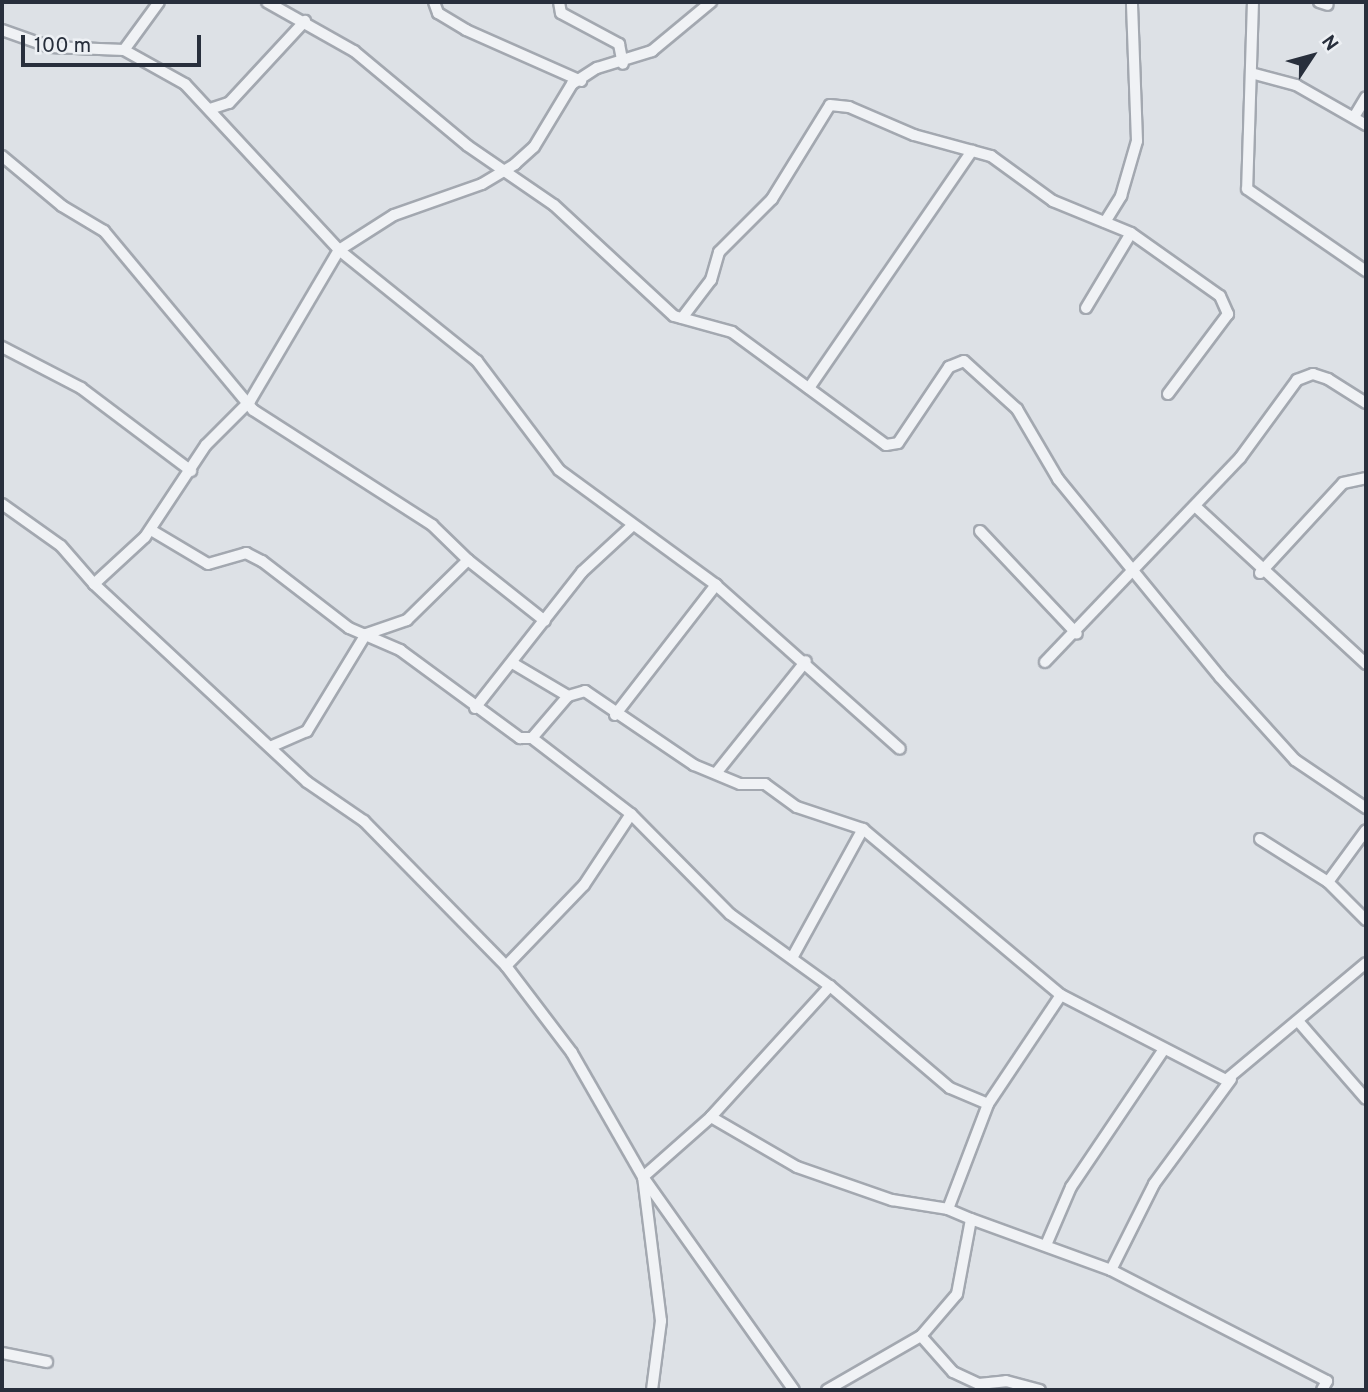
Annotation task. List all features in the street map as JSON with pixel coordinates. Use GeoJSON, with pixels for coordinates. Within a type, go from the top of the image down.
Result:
{"type":"FeatureCollection","features":[{"type":"Feature","properties":{"kind":"street"},"geometry":{"type":"LineString","coordinates":[[124,50],[159,2]]}},
{"type":"Feature","properties":{"kind":"street"},"geometry":{"type":"LineString","coordinates":[[267,2],[354,51],[506,170],[682,318],[732,332],[892,447],[914,425],[949,367],[964,361],[1017,409],[1058,479],[1128,571],[1295,760],[1366,808]]}},
{"type":"Feature","properties":{"kind":"street"},"geometry":{"type":"LineString","coordinates":[[434,2],[438,13],[466,30],[581,81]]}},
{"type":"Feature","properties":{"kind":"street"},"geometry":{"type":"LineString","coordinates":[[559,2],[561,13],[619,44],[623,64]]}},
{"type":"Feature","properties":{"kind":"street"},"geometry":{"type":"LineString","coordinates":[[94,584],[151,530],[191,471],[247,403],[339,250],[394,215],[436,203],[506,170],[534,146],[562,96],[597,68],[623,64],[652,51],[711,2]]}},
{"type":"Feature","properties":{"kind":"street"},"geometry":{"type":"LineString","coordinates":[[1105,222],[1121,196],[1137,141],[1132,2]]}},
{"type":"Feature","properties":{"kind":"street"},"geometry":{"type":"LineString","coordinates":[[1252,2],[1247,188],[1366,271]]}},
{"type":"Feature","properties":{"kind":"street"},"geometry":{"type":"LineString","coordinates":[[210,109],[229,103],[305,21]]}},
{"type":"Feature","properties":{"kind":"street"},"geometry":{"type":"LineString","coordinates":[[2,30],[50,47],[124,50],[169,71],[210,109],[339,250],[455,339],[559,470],[716,585],[806,661],[900,749]]}},
{"type":"Feature","properties":{"kind":"street"},"geometry":{"type":"LineString","coordinates":[[1251,73],[1296,85],[1366,125]]}},
{"type":"Feature","properties":{"kind":"street"},"geometry":{"type":"LineString","coordinates":[[1354,117],[1366,97]]}},
{"type":"Feature","properties":{"kind":"street"},"geometry":{"type":"LineString","coordinates":[[682,318],[711,280],[719,252],[772,199],[830,104],[991,156],[1053,201],[1130,233],[1227,305],[1228,314],[1168,394]]}},
{"type":"Feature","properties":{"kind":"street"},"geometry":{"type":"LineString","coordinates":[[809,388],[972,151]]}},
{"type":"Feature","properties":{"kind":"street"},"geometry":{"type":"LineString","coordinates":[[2,156],[62,206],[104,231],[247,403],[432,525],[468,560],[545,621]]}},
{"type":"Feature","properties":{"kind":"street"},"geometry":{"type":"LineString","coordinates":[[1086,308],[1130,233]]}},
{"type":"Feature","properties":{"kind":"street"},"geometry":{"type":"LineString","coordinates":[[2,346],[81,388],[191,471]]}},
{"type":"Feature","properties":{"kind":"street"},"geometry":{"type":"LineString","coordinates":[[1045,662],[1077,634],[1128,571],[1240,458],[1297,380],[1328,379],[1366,402]]}},
{"type":"Feature","properties":{"kind":"street"},"geometry":{"type":"LineString","coordinates":[[1261,573],[1343,483],[1366,478]]}},
{"type":"Feature","properties":{"kind":"street"},"geometry":{"type":"LineString","coordinates":[[2,504],[61,546],[94,584],[323,795],[364,821],[506,966],[572,1053],[643,1177],[794,1390]]}},
{"type":"Feature","properties":{"kind":"street"},"geometry":{"type":"LineString","coordinates":[[1195,506],[1261,573],[1366,664]]}},
{"type":"Feature","properties":{"kind":"street"},"geometry":{"type":"LineString","coordinates":[[475,708],[514,664],[582,572],[633,525]]}},
{"type":"Feature","properties":{"kind":"street"},"geometry":{"type":"LineString","coordinates":[[151,530],[208,564],[246,552],[366,634],[400,650],[475,708],[520,738],[532,738],[631,814],[730,914],[830,986],[950,1088],[988,1104]]}},
{"type":"Feature","properties":{"kind":"street"},"geometry":{"type":"LineString","coordinates":[[980,531],[1077,634]]}},
{"type":"Feature","properties":{"kind":"street"},"geometry":{"type":"LineString","coordinates":[[270,747],[307,731],[366,634],[407,620],[468,560]]}},
{"type":"Feature","properties":{"kind":"street"},"geometry":{"type":"LineString","coordinates":[[615,715],[716,585]]}},
{"type":"Feature","properties":{"kind":"street"},"geometry":{"type":"LineString","coordinates":[[717,772],[806,661]]}},
{"type":"Feature","properties":{"kind":"street"},"geometry":{"type":"LineString","coordinates":[[514,664],[568,696]]}},
{"type":"Feature","properties":{"kind":"street"},"geometry":{"type":"LineString","coordinates":[[532,738],[568,696],[585,691],[615,715],[694,765],[717,772],[740,784],[765,784],[797,807],[863,829],[1061,995],[1164,1049],[1231,1079]]}},
{"type":"Feature","properties":{"kind":"street"},"geometry":{"type":"LineString","coordinates":[[506,966],[584,885],[631,814]]}},
{"type":"Feature","properties":{"kind":"street"},"geometry":{"type":"LineString","coordinates":[[792,958],[863,829]]}},
{"type":"Feature","properties":{"kind":"street"},"geometry":{"type":"LineString","coordinates":[[1328,882],[1366,831]]}},
{"type":"Feature","properties":{"kind":"street"},"geometry":{"type":"LineString","coordinates":[[1260,839],[1328,882],[1366,920]]}},
{"type":"Feature","properties":{"kind":"street"},"geometry":{"type":"LineString","coordinates":[[1111,1270],[1154,1184],[1231,1079],[1366,963]]}},
{"type":"Feature","properties":{"kind":"street"},"geometry":{"type":"LineString","coordinates":[[643,1177],[711,1117],[830,986]]}},
{"type":"Feature","properties":{"kind":"street"},"geometry":{"type":"LineString","coordinates":[[948,1209],[988,1104],[1061,995]]}},
{"type":"Feature","properties":{"kind":"street"},"geometry":{"type":"LineString","coordinates":[[1298,1021],[1366,1098]]}},
{"type":"Feature","properties":{"kind":"street"},"geometry":{"type":"LineString","coordinates":[[1046,1245],[1071,1187],[1164,1049]]}},
{"type":"Feature","properties":{"kind":"street"},"geometry":{"type":"LineString","coordinates":[[711,1117],[797,1167],[892,1200],[948,1209],[1111,1270],[1327,1381],[1322,1390]]}},
{"type":"Feature","properties":{"kind":"street"},"geometry":{"type":"LineString","coordinates":[[643,1177],[661,1321],[652,1390]]}},
{"type":"Feature","properties":{"kind":"street"},"geometry":{"type":"LineString","coordinates":[[827,1390],[921,1336],[957,1294],[971,1219]]}},
{"type":"Feature","properties":{"kind":"street"},"geometry":{"type":"LineString","coordinates":[[921,1336],[953,1372],[979,1384],[1006,1381],[1040,1390]]}},
{"type":"Feature","properties":{"kind":"street"},"geometry":{"type":"LineString","coordinates":[[2,1353],[47,1362]]}}]}
